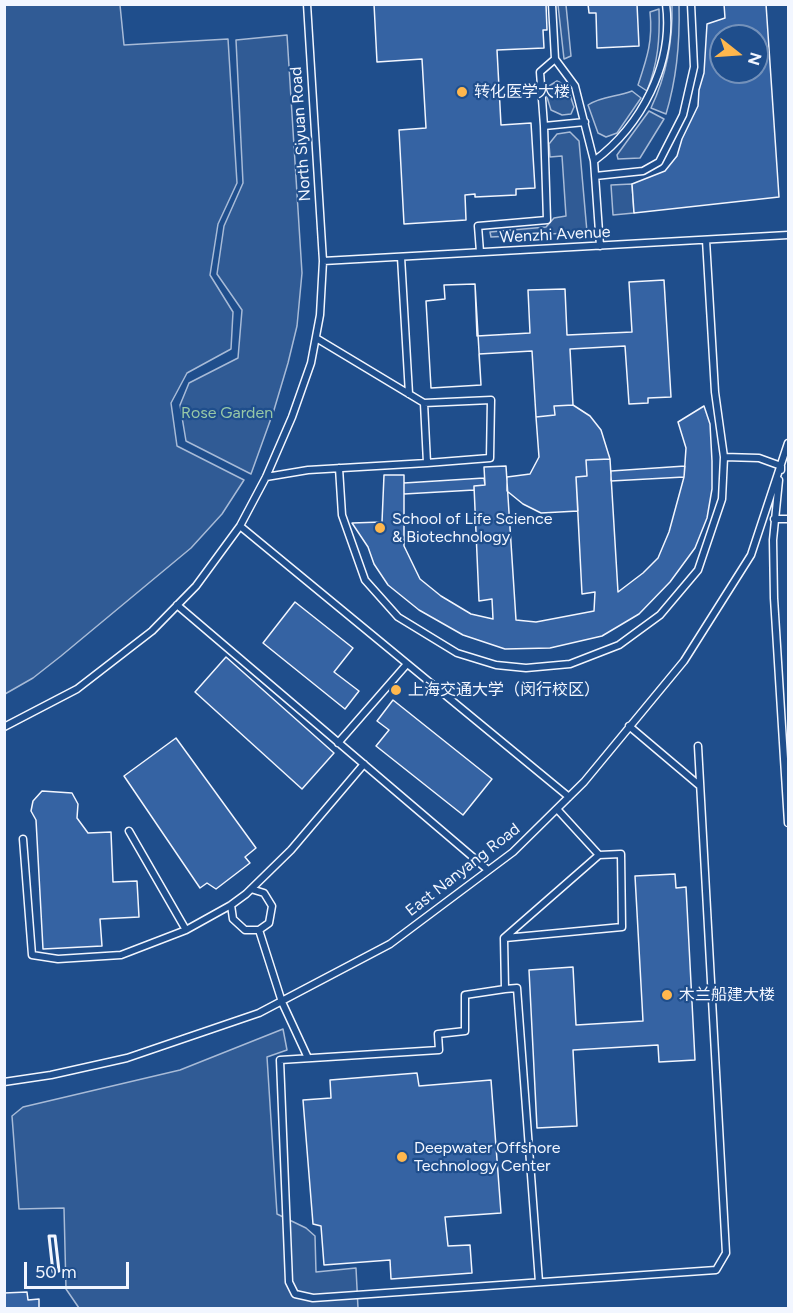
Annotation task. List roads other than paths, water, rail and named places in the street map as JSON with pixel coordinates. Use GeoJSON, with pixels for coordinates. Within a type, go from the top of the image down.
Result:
{"type":"FeatureCollection","features":[{"type":"Feature","properties":{"kind":"lane","name":"North Siyuan Road"},"geometry":{"type":"LineString","coordinates":[[4,728],[76,688],[152,631],[196,586],[240,526],[266,477],[292,417],[311,363],[321,315],[323,261],[307,4]]}},
{"type":"Feature","properties":{"kind":"lane"},"geometry":{"type":"LineString","coordinates":[[552,4],[555,59],[575,86],[594,161],[600,246]]}},
{"type":"Feature","properties":{"kind":"lane"},"geometry":{"type":"LineString","coordinates":[[594,161],[609,149],[633,122],[658,78],[665,48],[668,18],[666,4]]}},
{"type":"Feature","properties":{"kind":"lane"},"geometry":{"type":"LineString","coordinates":[[595,176],[643,171],[659,162],[683,115],[694,67],[691,4]]}},
{"type":"Feature","properties":{"kind":"lane"},"geometry":{"type":"LineString","coordinates":[[480,252],[478,226],[547,220],[540,72],[555,59]]}},
{"type":"Feature","properties":{"kind":"lane"},"geometry":{"type":"LineString","coordinates":[[544,126],[585,122]]}},
{"type":"Feature","properties":{"kind":"lane","name":"Wenzhi Avenue"},"geometry":{"type":"LineString","coordinates":[[323,261],[789,235]]}},
{"type":"Feature","properties":{"kind":"lane"},"geometry":{"type":"LineString","coordinates":[[339,468],[342,515],[365,580],[398,617],[458,653],[496,665],[526,668],[570,664],[619,645],[660,615],[698,570],[722,499],[724,457],[715,392],[706,240]]}},
{"type":"Feature","properties":{"kind":"lane"},"geometry":{"type":"LineString","coordinates":[[401,256],[409,394]]}},
{"type":"Feature","properties":{"kind":"lane"},"geometry":{"type":"LineString","coordinates":[[266,477],[308,470],[490,458],[491,400],[424,403],[316,338]]}},
{"type":"Feature","properties":{"kind":"lane"},"geometry":{"type":"LineString","coordinates":[[424,403],[427,463]]}},
{"type":"Feature","properties":{"kind":"lane","name":"East Nanyang Road"},"geometry":{"type":"LineString","coordinates":[[4,1082],[51,1075],[127,1058],[259,1013],[390,944],[513,852],[606,757],[684,661],[751,555],[789,443]]}},
{"type":"Feature","properties":{"kind":"lane"},"geometry":{"type":"LineString","coordinates":[[724,457],[759,458],[781,466],[774,519],[774,598],[789,823]]}},
{"type":"Feature","properties":{"kind":"lane"},"geometry":{"type":"LineString","coordinates":[[774,519],[789,519]]}},
{"type":"Feature","properties":{"kind":"lane"},"geometry":{"type":"LineString","coordinates":[[240,526],[569,797]]}},
{"type":"Feature","properties":{"kind":"lane"},"geometry":{"type":"LineString","coordinates":[[177,605],[488,870]]}},
{"type":"Feature","properties":{"kind":"lane"},"geometry":{"type":"LineString","coordinates":[[338,743],[407,664]]}},
{"type":"Feature","properties":{"kind":"lane"},"geometry":{"type":"LineString","coordinates":[[629,726],[700,786]]}},
{"type":"Feature","properties":{"kind":"lane"},"geometry":{"type":"LineString","coordinates":[[539,1282],[517,988],[465,995],[465,1031],[438,1034],[439,1050],[280,1060],[289,1282],[295,1294],[313,1298],[716,1270],[726,1253],[698,746]]}},
{"type":"Feature","properties":{"kind":"lane"},"geometry":{"type":"LineString","coordinates":[[23,839],[32,955],[58,959],[122,955],[186,930],[231,905],[291,850],[364,764]]}},
{"type":"Feature","properties":{"kind":"lane"},"geometry":{"type":"LineString","coordinates":[[557,809],[599,855]]}},
{"type":"Feature","properties":{"kind":"lane"},"geometry":{"type":"LineString","coordinates":[[129,831],[186,930]]}},
{"type":"Feature","properties":{"kind":"lane"},"geometry":{"type":"LineString","coordinates":[[504,938],[622,927],[621,854],[599,855],[504,938],[505,989]]}},
{"type":"Feature","properties":{"kind":"lane"},"geometry":{"type":"LineString","coordinates":[[231,905],[232,919],[245,930],[259,930],[269,923],[272,906],[264,893],[251,889]]}},
{"type":"Feature","properties":{"kind":"lane"},"geometry":{"type":"LineString","coordinates":[[259,930],[282,1002],[308,1058]]}},
{"type":"Feature","properties":{"kind":"place","name":"转化医学大楼"},"geometry":{"type":"Point","coordinates":[462,92]}},
{"type":"Feature","properties":{"kind":"place","name":"School of Life Science & Biotechnology"},"geometry":{"type":"Point","coordinates":[380,528]}},
{"type":"Feature","properties":{"kind":"place","name":"上海交通大学（闵行校区）"},"geometry":{"type":"Point","coordinates":[396,690]}},
{"type":"Feature","properties":{"kind":"place","name":"木兰船建大楼"},"geometry":{"type":"Point","coordinates":[667,995]}},
{"type":"Feature","properties":{"kind":"place","name":"Deepwater Offshore Technology Center"},"geometry":{"type":"Point","coordinates":[402,1157]}},
{"type":"Feature","properties":{"kind":"park label","name":"Rose Garden"},"geometry":{"type":"Point","coordinates":[227,413]}}]}
